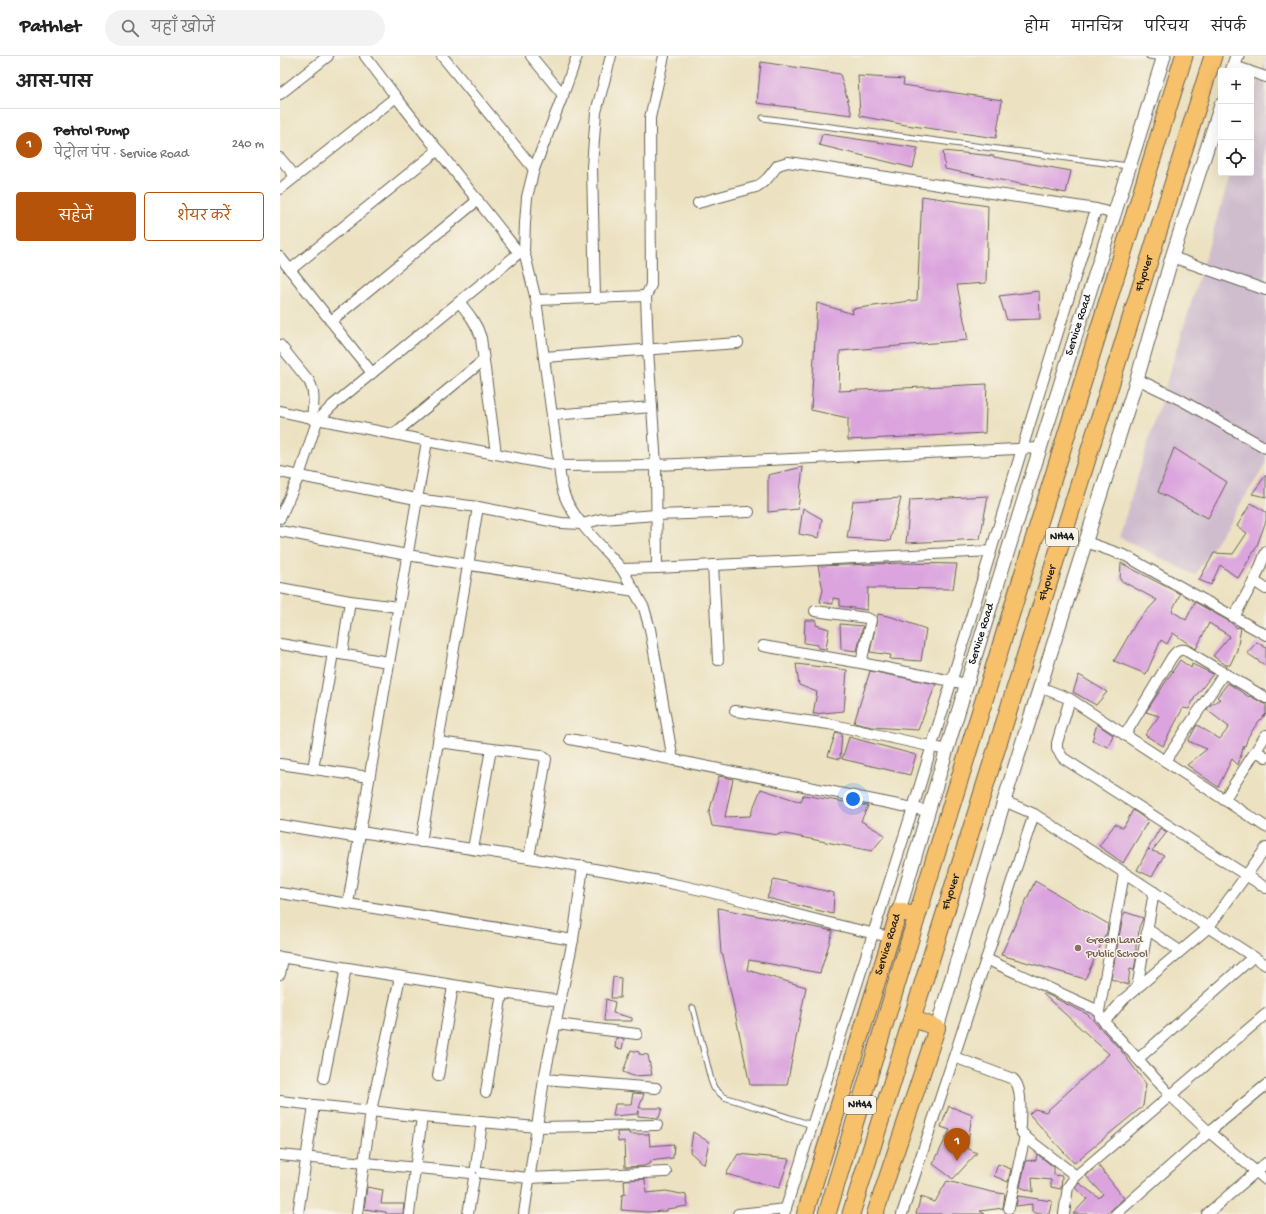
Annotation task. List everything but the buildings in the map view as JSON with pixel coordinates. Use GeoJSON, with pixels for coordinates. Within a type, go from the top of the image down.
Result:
{"type":"FeatureCollection","features":[{"type":"Feature","properties":{"kind":"highway","name":"NH44"},"geometry":{"type":"LineString","coordinates":[[827,1214],[917,916],[1184,56]]}},
{"type":"Feature","properties":{"kind":"highway","name":"Flyover"},"geometry":{"type":"LineString","coordinates":[[912,1018],[1212,56]]}},
{"type":"Feature","properties":{"kind":"highway","name":"NH44"},"geometry":{"type":"LineString","coordinates":[[851,1214],[912,1018]]}},
{"type":"Feature","properties":{"kind":"main road"},"geometry":{"type":"LineString","coordinates":[[899,911],[917,916]]}},
{"type":"Feature","properties":{"kind":"main road","name":"Service Road"},"geometry":{"type":"LineString","coordinates":[[805,1214],[899,911]]}},
{"type":"Feature","properties":{"kind":"main road"},"geometry":{"type":"LineString","coordinates":[[876,1214],[937,1028],[912,1018]]}},
{"type":"Feature","properties":{"kind":"street"},"geometry":{"type":"LineString","coordinates":[[280,94],[328,56]]}},
{"type":"Feature","properties":{"kind":"street"},"geometry":{"type":"LineString","coordinates":[[365,56],[478,200],[522,252]]}},
{"type":"Feature","properties":{"kind":"street"},"geometry":{"type":"LineString","coordinates":[[442,56],[534,169]]}},
{"type":"Feature","properties":{"kind":"street"},"geometry":{"type":"LineString","coordinates":[[531,56],[563,95]]}},
{"type":"Feature","properties":{"kind":"street"},"geometry":{"type":"LineString","coordinates":[[577,56],[534,169],[526,210],[522,252],[536,300],[562,488],[570,507],[582,524],[622,569],[644,608],[650,629],[673,760]]}},
{"type":"Feature","properties":{"kind":"street"},"geometry":{"type":"LineString","coordinates":[[595,297],[592,167],[596,112],[611,56]]}},
{"type":"Feature","properties":{"kind":"street"},"geometry":{"type":"LineString","coordinates":[[657,568],[656,465],[646,296],[651,285],[650,118],[664,56]]}},
{"type":"Feature","properties":{"kind":"street","name":"Service Road"},"geometry":{"type":"LineString","coordinates":[[899,911],[928,811],[1040,448],[1164,57]]}},
{"type":"Feature","properties":{"kind":"street"},"geometry":{"type":"LineString","coordinates":[[1254,72],[1266,77]]}},
{"type":"Feature","properties":{"kind":"street"},"geometry":{"type":"LineString","coordinates":[[280,189],[396,97]]}},
{"type":"Feature","properties":{"kind":"street"},"geometry":{"type":"LineString","coordinates":[[937,1028],[1004,801],[1137,379],[1172,257],[1218,114]]}},
{"type":"Feature","properties":{"kind":"street"},"geometry":{"type":"LineString","coordinates":[[290,270],[438,150]]}},
{"type":"Feature","properties":{"kind":"street"},"geometry":{"type":"LineString","coordinates":[[280,158],[295,176]]}},
{"type":"Feature","properties":{"kind":"street"},"geometry":{"type":"LineString","coordinates":[[698,203],[756,187],[764,183],[778,165],[788,162],[1096,209],[1115,214]]}},
{"type":"Feature","properties":{"kind":"street"},"geometry":{"type":"LineString","coordinates":[[332,321],[478,200]]}},
{"type":"Feature","properties":{"kind":"street"},"geometry":{"type":"LineString","coordinates":[[738,1214],[785,1212],[874,934],[1096,209]]}},
{"type":"Feature","properties":{"kind":"street"},"geometry":{"type":"LineString","coordinates":[[315,420],[522,252]]}},
{"type":"Feature","properties":{"kind":"street"},"geometry":{"type":"LineString","coordinates":[[280,257],[372,373]]}},
{"type":"Feature","properties":{"kind":"street"},"geometry":{"type":"LineString","coordinates":[[1172,257],[1266,290]]}},
{"type":"Feature","properties":{"kind":"street"},"geometry":{"type":"LineString","coordinates":[[536,300],[646,296]]}},
{"type":"Feature","properties":{"kind":"street"},"geometry":{"type":"LineString","coordinates":[[460,303],[475,322],[478,329],[484,360],[496,454]]}},
{"type":"Feature","properties":{"kind":"street"},"geometry":{"type":"LineString","coordinates":[[544,357],[738,342]]}},
{"type":"Feature","properties":{"kind":"street"},"geometry":{"type":"LineString","coordinates":[[280,345],[309,381],[312,387],[314,393],[315,420],[299,476],[280,518]]}},
{"type":"Feature","properties":{"kind":"street"},"geometry":{"type":"LineString","coordinates":[[394,434],[484,360]]}},
{"type":"Feature","properties":{"kind":"street"},"geometry":{"type":"LineString","coordinates":[[1137,379],[1181,400],[1266,448]]}},
{"type":"Feature","properties":{"kind":"street"},"geometry":{"type":"LineString","coordinates":[[552,415],[652,407]]}},
{"type":"Feature","properties":{"kind":"street"},"geometry":{"type":"LineString","coordinates":[[280,412],[315,420],[559,466],[656,465],[1040,448]]}},
{"type":"Feature","properties":{"kind":"street"},"geometry":{"type":"LineString","coordinates":[[348,903],[427,441]]}},
{"type":"Feature","properties":{"kind":"street"},"geometry":{"type":"LineString","coordinates":[[280,472],[416,499],[478,507],[561,523],[582,524],[602,519],[656,515],[749,512]]}},
{"type":"Feature","properties":{"kind":"street"},"geometry":{"type":"LineString","coordinates":[[421,842],[478,507]]}},
{"type":"Feature","properties":{"kind":"street"},"geometry":{"type":"LineString","coordinates":[[280,531],[407,555],[635,591]]}},
{"type":"Feature","properties":{"kind":"street"},"geometry":{"type":"LineString","coordinates":[[1086,542],[1126,556],[1266,635]]}},
{"type":"Feature","properties":{"kind":"street"},"geometry":{"type":"LineString","coordinates":[[622,569],[991,551]]}},
{"type":"Feature","properties":{"kind":"street"},"geometry":{"type":"LineString","coordinates":[[1234,616],[1254,581],[1266,552]]}},
{"type":"Feature","properties":{"kind":"street"},"geometry":{"type":"LineString","coordinates":[[713,565],[718,660]]}},
{"type":"Feature","properties":{"kind":"street"},"geometry":{"type":"LineString","coordinates":[[1254,581],[1266,589]]}},
{"type":"Feature","properties":{"kind":"street"},"geometry":{"type":"LineString","coordinates":[[280,588],[350,601],[398,607]]}},
{"type":"Feature","properties":{"kind":"street"},"geometry":{"type":"LineString","coordinates":[[312,769],[350,601]]}},
{"type":"Feature","properties":{"kind":"street"},"geometry":{"type":"LineString","coordinates":[[815,611],[867,618],[871,620],[861,663]]}},
{"type":"Feature","properties":{"kind":"street"},"geometry":{"type":"LineString","coordinates":[[280,644],[388,662]]}},
{"type":"Feature","properties":{"kind":"street"},"geometry":{"type":"LineString","coordinates":[[763,646],[861,663],[967,684]]}},
{"type":"Feature","properties":{"kind":"street"},"geometry":{"type":"LineString","coordinates":[[1125,734],[1172,657],[1178,651],[1185,650],[1266,698]]}},
{"type":"Feature","properties":{"kind":"street"},"geometry":{"type":"LineString","coordinates":[[1165,761],[1224,673]]}},
{"type":"Feature","properties":{"kind":"street"},"geometry":{"type":"LineString","coordinates":[[1040,687],[1070,699],[1266,827]]}},
{"type":"Feature","properties":{"kind":"street"},"geometry":{"type":"LineString","coordinates":[[1070,699],[1057,743],[1057,749],[1063,758],[1266,888]]}},
{"type":"Feature","properties":{"kind":"street"},"geometry":{"type":"LineString","coordinates":[[735,711],[828,724],[947,750]]}},
{"type":"Feature","properties":{"kind":"street"},"geometry":{"type":"LineString","coordinates":[[1224,800],[1266,735]]}},
{"type":"Feature","properties":{"kind":"street"},"geometry":{"type":"LineString","coordinates":[[570,739],[928,811]]}},
{"type":"Feature","properties":{"kind":"street"},"geometry":{"type":"LineString","coordinates":[[438,742],[541,755],[546,759],[529,858]]}},
{"type":"Feature","properties":{"kind":"street"},"geometry":{"type":"LineString","coordinates":[[473,849],[490,749]]}},
{"type":"Feature","properties":{"kind":"street"},"geometry":{"type":"LineString","coordinates":[[1256,751],[1266,757]]}},
{"type":"Feature","properties":{"kind":"street"},"geometry":{"type":"LineString","coordinates":[[280,764],[369,777]]}},
{"type":"Feature","properties":{"kind":"street"},"geometry":{"type":"LineString","coordinates":[[1004,801],[1034,814],[1266,965]]}},
{"type":"Feature","properties":{"kind":"street"},"geometry":{"type":"LineString","coordinates":[[902,1214],[1034,814]]}},
{"type":"Feature","properties":{"kind":"street"},"geometry":{"type":"LineString","coordinates":[[280,825],[473,849],[583,866],[691,888],[891,937]]}},
{"type":"Feature","properties":{"kind":"street"},"geometry":{"type":"LineString","coordinates":[[1104,1022],[1124,999],[1208,928],[1266,848]]}},
{"type":"Feature","properties":{"kind":"street"},"geometry":{"type":"LineString","coordinates":[[524,1214],[544,1079],[573,940],[583,866]]}},
{"type":"Feature","properties":{"kind":"street"},"geometry":{"type":"LineString","coordinates":[[1124,874],[1099,1011],[1100,1017],[1171,1096],[1209,1132],[1266,1180]]}},
{"type":"Feature","properties":{"kind":"street"},"geometry":{"type":"LineString","coordinates":[[1137,988],[1154,892]]}},
{"type":"Feature","properties":{"kind":"street"},"geometry":{"type":"LineString","coordinates":[[280,893],[573,940]]}},
{"type":"Feature","properties":{"kind":"street"},"geometry":{"type":"LineString","coordinates":[[1147,929],[1180,951]]}},
{"type":"Feature","properties":{"kind":"street"},"geometry":{"type":"LineString","coordinates":[[280,974],[282,957],[502,994],[561,1001]]}},
{"type":"Feature","properties":{"kind":"street"},"geometry":{"type":"LineString","coordinates":[[1138,1058],[1253,957]]}},
{"type":"Feature","properties":{"kind":"street"},"geometry":{"type":"LineString","coordinates":[[986,959],[1099,1011]]}},
{"type":"Feature","properties":{"kind":"street"},"geometry":{"type":"LineString","coordinates":[[324,1078],[346,968]]}},
{"type":"Feature","properties":{"kind":"street"},"geometry":{"type":"LineString","coordinates":[[357,1214],[371,1111],[400,977]]}},
{"type":"Feature","properties":{"kind":"street"},"geometry":{"type":"LineString","coordinates":[[438,1076],[453,986]]}},
{"type":"Feature","properties":{"kind":"street"},"geometry":{"type":"LineString","coordinates":[[486,1092],[502,994]]}},
{"type":"Feature","properties":{"kind":"street"},"geometry":{"type":"LineString","coordinates":[[1064,1214],[1068,1187],[1076,1176],[1266,1014]]}},
{"type":"Feature","properties":{"kind":"street"},"geometry":{"type":"LineString","coordinates":[[556,1024],[637,1034]]}},
{"type":"Feature","properties":{"kind":"street"},"geometry":{"type":"LineString","coordinates":[[954,1057],[1017,1081],[1020,1088],[1020,1127],[1025,1136],[1076,1176]]}},
{"type":"Feature","properties":{"kind":"street"},"geometry":{"type":"LineString","coordinates":[[544,1079],[656,1088]]}},
{"type":"Feature","properties":{"kind":"street"},"geometry":{"type":"LineString","coordinates":[[1116,1214],[1209,1132],[1266,1085]]}},
{"type":"Feature","properties":{"kind":"street"},"geometry":{"type":"LineString","coordinates":[[280,1102],[537,1127],[656,1125]]}},
{"type":"Feature","properties":{"kind":"street"},"geometry":{"type":"LineString","coordinates":[[298,1214],[314,1105]]}},
{"type":"Feature","properties":{"kind":"street"},"geometry":{"type":"LineString","coordinates":[[409,1214],[422,1117]]}},
{"type":"Feature","properties":{"kind":"street"},"geometry":{"type":"LineString","coordinates":[[468,1214],[476,1173],[482,1122]]}},
{"type":"Feature","properties":{"kind":"street"},"geometry":{"type":"LineString","coordinates":[[1009,1208],[1025,1136]]}},
{"type":"Feature","properties":{"kind":"street"},"geometry":{"type":"LineString","coordinates":[[280,1155],[529,1178],[666,1172]]}},
{"type":"Feature","properties":{"kind":"street"},"geometry":{"type":"LineString","coordinates":[[1207,1214],[1266,1163]]}},
{"type":"Feature","properties":{"kind":"lane"},"geometry":{"type":"LineString","coordinates":[[1149,56],[1164,57]]}},
{"type":"Feature","properties":{"kind":"lane"},"geometry":{"type":"LineString","coordinates":[[763,118],[1129,166]]}},
{"type":"Feature","properties":{"kind":"lane"},"geometry":{"type":"LineString","coordinates":[[693,1008],[711,1080],[718,1093],[724,1098],[812,1125]]}},
{"type":"Feature","properties":{"kind":"shaded area"},"geometry":{"type":"Polygon","coordinates":[[[1266,57],[1266,464],[1195,575],[1119,537],[1230,176],[1254,176],[1254,96],[1266,57]]]}},
{"type":"Feature","properties":{"kind":"place","name":"Green Land Public School"},"geometry":{"type":"Point","coordinates":[1078,948]}},
{"type":"Feature","properties":{"kind":"place","name":"Petrol Pump"},"geometry":{"type":"Point","coordinates":[957,1161]}}]}
